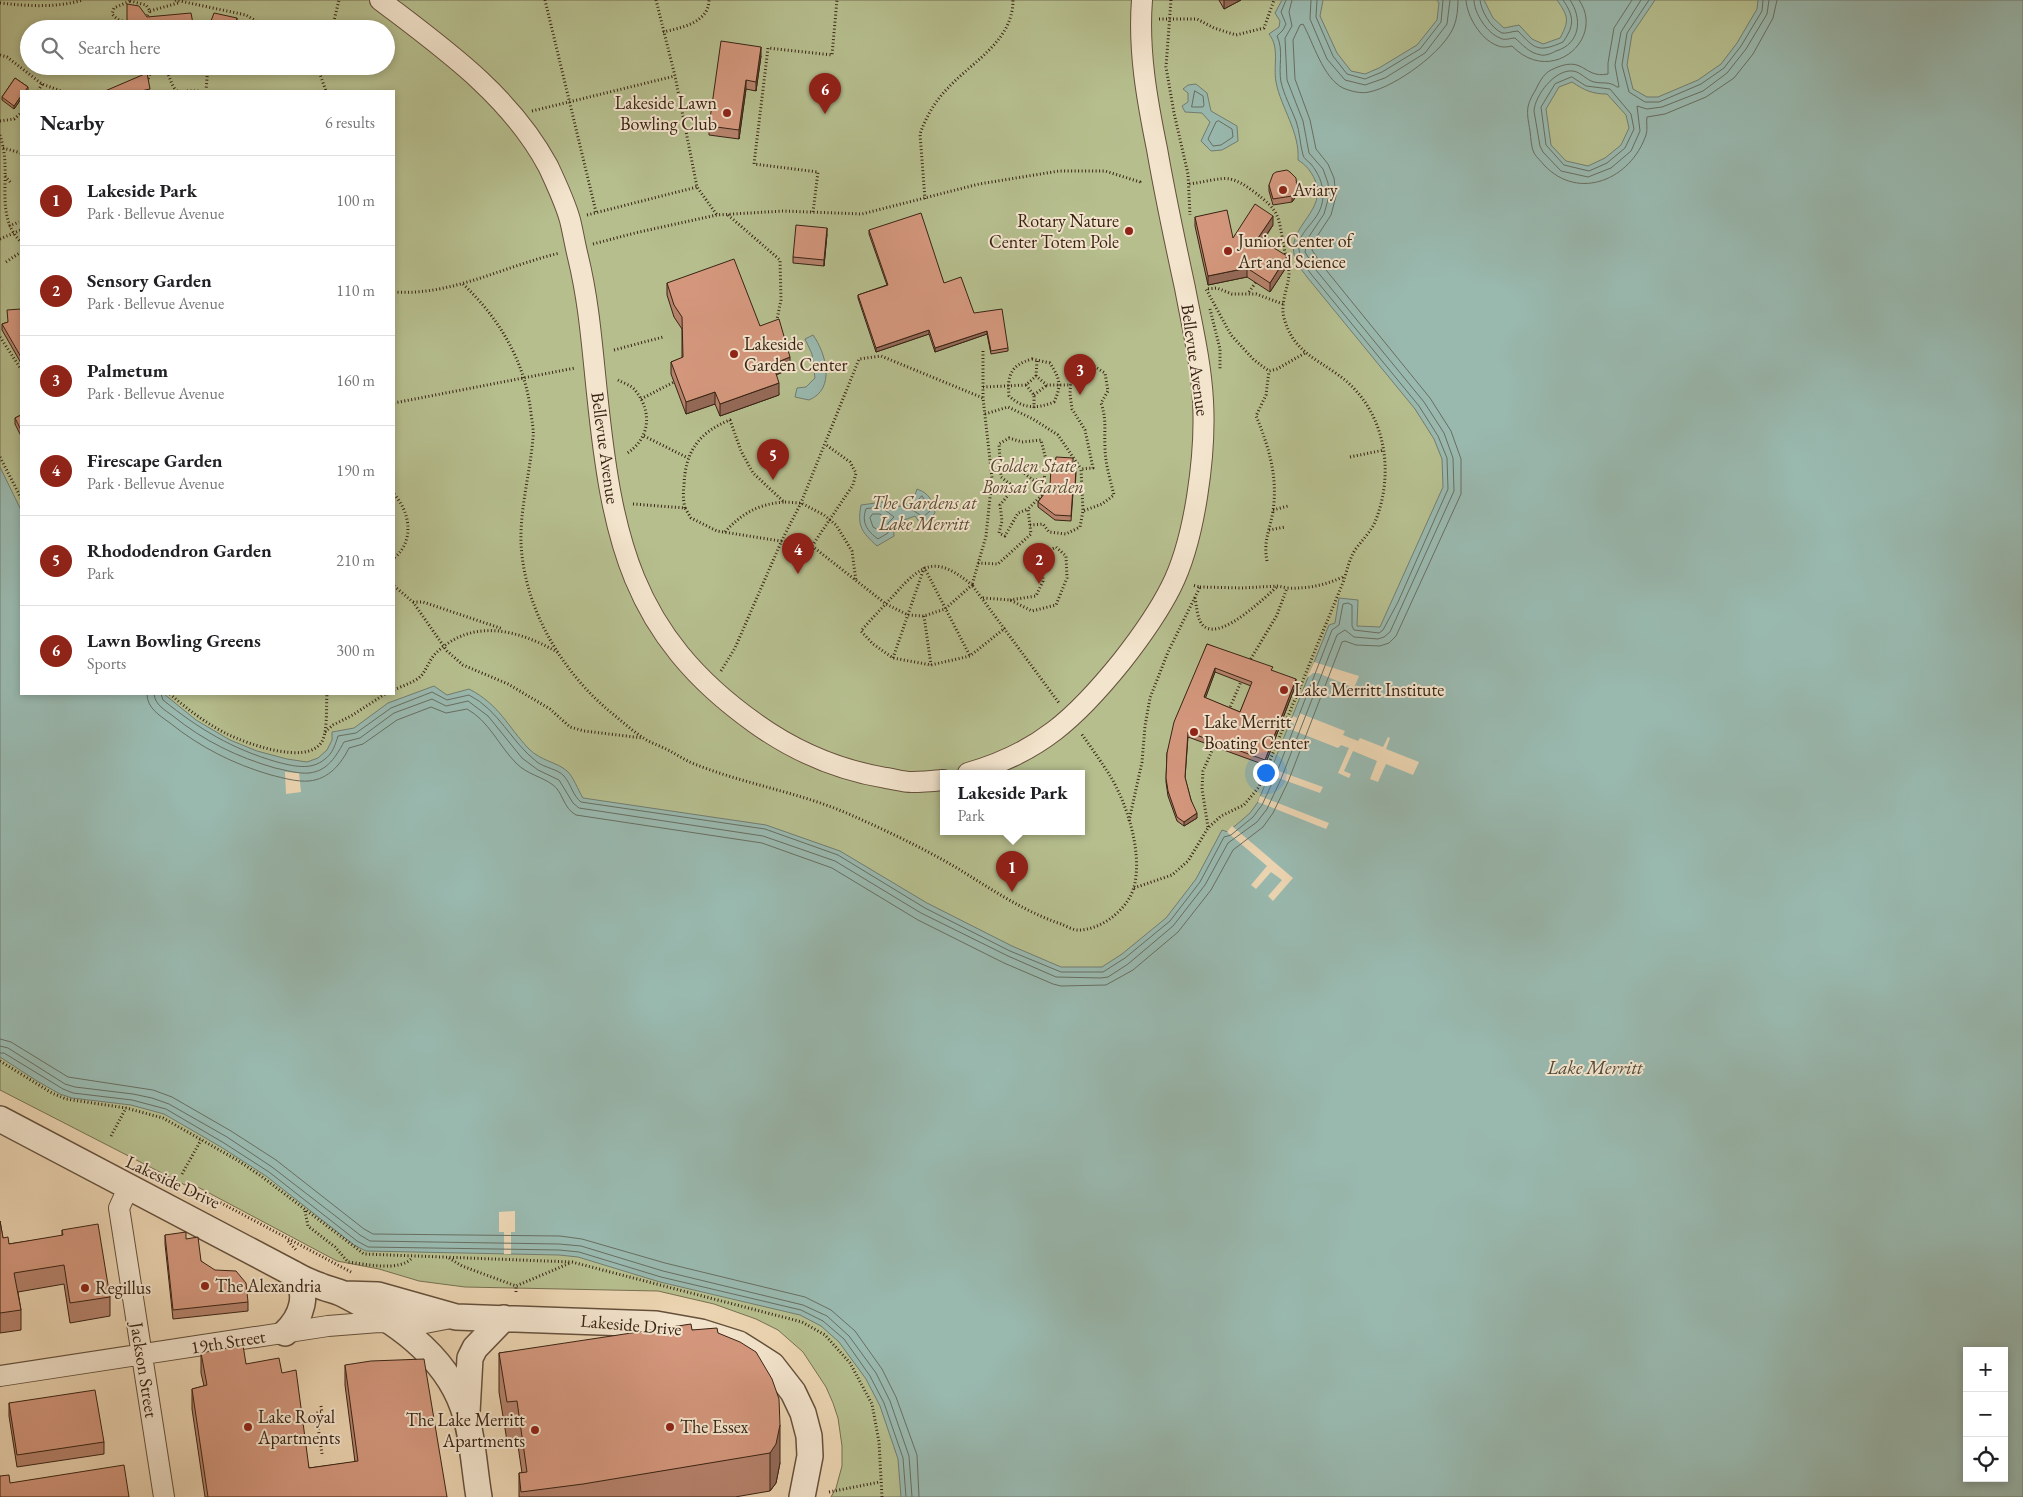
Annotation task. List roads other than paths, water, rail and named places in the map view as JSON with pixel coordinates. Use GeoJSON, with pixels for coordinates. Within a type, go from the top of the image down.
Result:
{"type":"FeatureCollection","features":[{"type":"Feature","properties":{"kind":"street","name":"Bellevue Avenue"},"geometry":{"type":"LineString","coordinates":[[380,0],[469,69],[492,90],[533,142],[548,167],[570,220],[591,322],[601,426],[619,536],[636,585],[652,616],[689,666],[711,689],[769,733],[829,764],[863,774],[909,783],[940,780]]}},
{"type":"Feature","properties":{"kind":"street","name":"Bellevue Avenue"},"geometry":{"type":"LineString","coordinates":[[977,770],[1013,758],[1047,736],[1071,719],[1100,688],[1150,622],[1171,586],[1182,560],[1193,517],[1203,438],[1203,401],[1192,326],[1151,118],[1141,52],[1142,10]]}},
{"type":"Feature","properties":{"kind":"street","name":"Lakeside Drive"},"geometry":{"type":"LineString","coordinates":[[0,1119],[294,1274],[318,1286],[342,1294],[391,1323],[430,1352],[448,1378],[467,1419]]}},
{"type":"Feature","properties":{"kind":"street","name":"Jackson Street"},"geometry":{"type":"LineString","coordinates":[[129,1186],[118,1208],[164,1497]]}},
{"type":"Feature","properties":{"kind":"street"},"geometry":{"type":"LineString","coordinates":[[285,1333],[297,1320],[303,1303],[299,1280],[294,1274]]}},
{"type":"Feature","properties":{"kind":"street","name":"Lakeside Drive"},"geometry":{"type":"LineString","coordinates":[[342,1294],[378,1295],[456,1317],[656,1324],[721,1338],[739,1344],[756,1353],[772,1365],[793,1392],[803,1413],[809,1436],[810,1456],[802,1497]]}},
{"type":"Feature","properties":{"kind":"street","name":"19th Street"},"geometry":{"type":"LineString","coordinates":[[0,1376],[285,1333],[355,1324],[420,1324],[456,1317]]}},
{"type":"Feature","properties":{"kind":"street"},"geometry":{"type":"LineString","coordinates":[[478,1497],[467,1419],[470,1358],[475,1348],[504,1318]]}},
{"type":"Feature","properties":{"kind":"water","name":"Lake Merritt"},"geometry":{"type":"Polygon","coordinates":[[[1282,0],[1323,0],[1320,16],[1337,53],[1351,71],[1365,74],[1379,68],[1417,45],[1437,20],[1439,3],[1437,0],[1484,0],[1493,18],[1504,28],[1519,25],[1532,39],[1543,44],[1560,38],[1565,27],[1566,18],[1564,10],[1557,0],[1655,0],[1632,34],[1627,65],[1633,89],[1647,97],[1658,97],[1698,80],[1721,64],[1737,43],[1757,9],[1758,0],[2023,0],[2023,1497],[901,1497],[898,1459],[880,1406],[866,1379],[839,1342],[821,1326],[800,1315],[660,1282],[578,1257],[366,1251],[354,1245],[266,1176],[164,1114],[131,1105],[72,1098],[60,1094],[0,1057],[0,467],[20,508],[20,695],[165,695],[196,720],[230,740],[257,751],[307,762],[318,758],[327,750],[332,740],[332,732],[354,728],[388,703],[434,686],[447,695],[469,689],[480,695],[496,709],[529,749],[567,771],[583,798],[766,825],[840,851],[927,903],[1012,946],[1061,967],[1102,967],[1122,954],[1166,918],[1196,879],[1222,830],[1228,832],[1250,813],[1258,802],[1329,625],[1335,623],[1339,598],[1358,600],[1357,626],[1380,627],[1443,487],[1442,459],[1434,439],[1415,409],[1307,277],[1295,257],[1294,244],[1297,235],[1312,209],[1318,191],[1312,174],[1298,160],[1296,140],[1278,92],[1275,76],[1275,51],[1269,34],[1279,27],[1280,21],[1275,13],[1282,0]],[[1572,82],[1559,87],[1546,109],[1551,145],[1566,161],[1588,166],[1605,158],[1621,145],[1629,128],[1626,115],[1607,94],[1588,91],[1572,82]]]}},
{"type":"Feature","properties":{"kind":"water"},"geometry":{"type":"Polygon","coordinates":[[[1196,84],[1207,93],[1211,111],[1237,126],[1238,141],[1222,150],[1211,151],[1201,141],[1210,122],[1202,113],[1185,112],[1182,106],[1188,102],[1188,93],[1183,89],[1188,85],[1196,84]]]}},
{"type":"Feature","properties":{"kind":"water"},"geometry":{"type":"Polygon","coordinates":[[[813,335],[825,361],[826,379],[823,388],[809,400],[795,397],[797,388],[806,387],[815,378],[812,354],[805,339],[813,335]]]}},
{"type":"Feature","properties":{"kind":"water"},"geometry":{"type":"Polygon","coordinates":[[[917,489],[930,498],[935,513],[922,526],[915,516],[893,524],[894,536],[877,546],[864,533],[860,524],[861,505],[883,502],[893,509],[913,501],[917,489]]]}},
{"type":"Feature","properties":{"kind":"place","name":"Lakeside Lawn Bowling Club"},"geometry":{"type":"Point","coordinates":[727,113]}},
{"type":"Feature","properties":{"kind":"place","name":"Lawn Bowling Greens"},"geometry":{"type":"Point","coordinates":[825,114]}},
{"type":"Feature","properties":{"kind":"place","name":"Aviary"},"geometry":{"type":"Point","coordinates":[1283,190]}},
{"type":"Feature","properties":{"kind":"place","name":"Rotary Nature Center Totem Pole"},"geometry":{"type":"Point","coordinates":[1129,231]}},
{"type":"Feature","properties":{"kind":"place","name":"Junior Center of Art and Science"},"geometry":{"type":"Point","coordinates":[1228,251]}},
{"type":"Feature","properties":{"kind":"place","name":"Lakeside Garden Center"},"geometry":{"type":"Point","coordinates":[734,354]}},
{"type":"Feature","properties":{"kind":"place","name":"Palmetum"},"geometry":{"type":"Point","coordinates":[1080,395]}},
{"type":"Feature","properties":{"kind":"place","name":"Rhododendron Garden"},"geometry":{"type":"Point","coordinates":[773,480]}},
{"type":"Feature","properties":{"kind":"place","name":"Firescape Garden"},"geometry":{"type":"Point","coordinates":[798,574]}},
{"type":"Feature","properties":{"kind":"place","name":"Sensory Garden"},"geometry":{"type":"Point","coordinates":[1039,584]}},
{"type":"Feature","properties":{"kind":"place","name":"Lake Merritt Institute"},"geometry":{"type":"Point","coordinates":[1284,690]}},
{"type":"Feature","properties":{"kind":"place","name":"Lake Merritt Boating Center"},"geometry":{"type":"Point","coordinates":[1194,732]}},
{"type":"Feature","properties":{"kind":"place","name":"Lakeside Park"},"geometry":{"type":"Point","coordinates":[1012,892]}},
{"type":"Feature","properties":{"kind":"place","name":"The Alexandria"},"geometry":{"type":"Point","coordinates":[205,1286]}},
{"type":"Feature","properties":{"kind":"place","name":"Regillus"},"geometry":{"type":"Point","coordinates":[85,1288]}},
{"type":"Feature","properties":{"kind":"place","name":"Lake Royal Apartments"},"geometry":{"type":"Point","coordinates":[248,1427]}},
{"type":"Feature","properties":{"kind":"place","name":"The Essex"},"geometry":{"type":"Point","coordinates":[670,1427]}},
{"type":"Feature","properties":{"kind":"place","name":"The Lake Merritt Apartments"},"geometry":{"type":"Point","coordinates":[535,1430]}},
{"type":"Feature","properties":{"kind":"park label","name":"Golden State Bonsai Garden"},"geometry":{"type":"Point","coordinates":[1033,476]}},
{"type":"Feature","properties":{"kind":"park label","name":"The Gardens at Lake Merritt"},"geometry":{"type":"Point","coordinates":[924,513]}}]}
